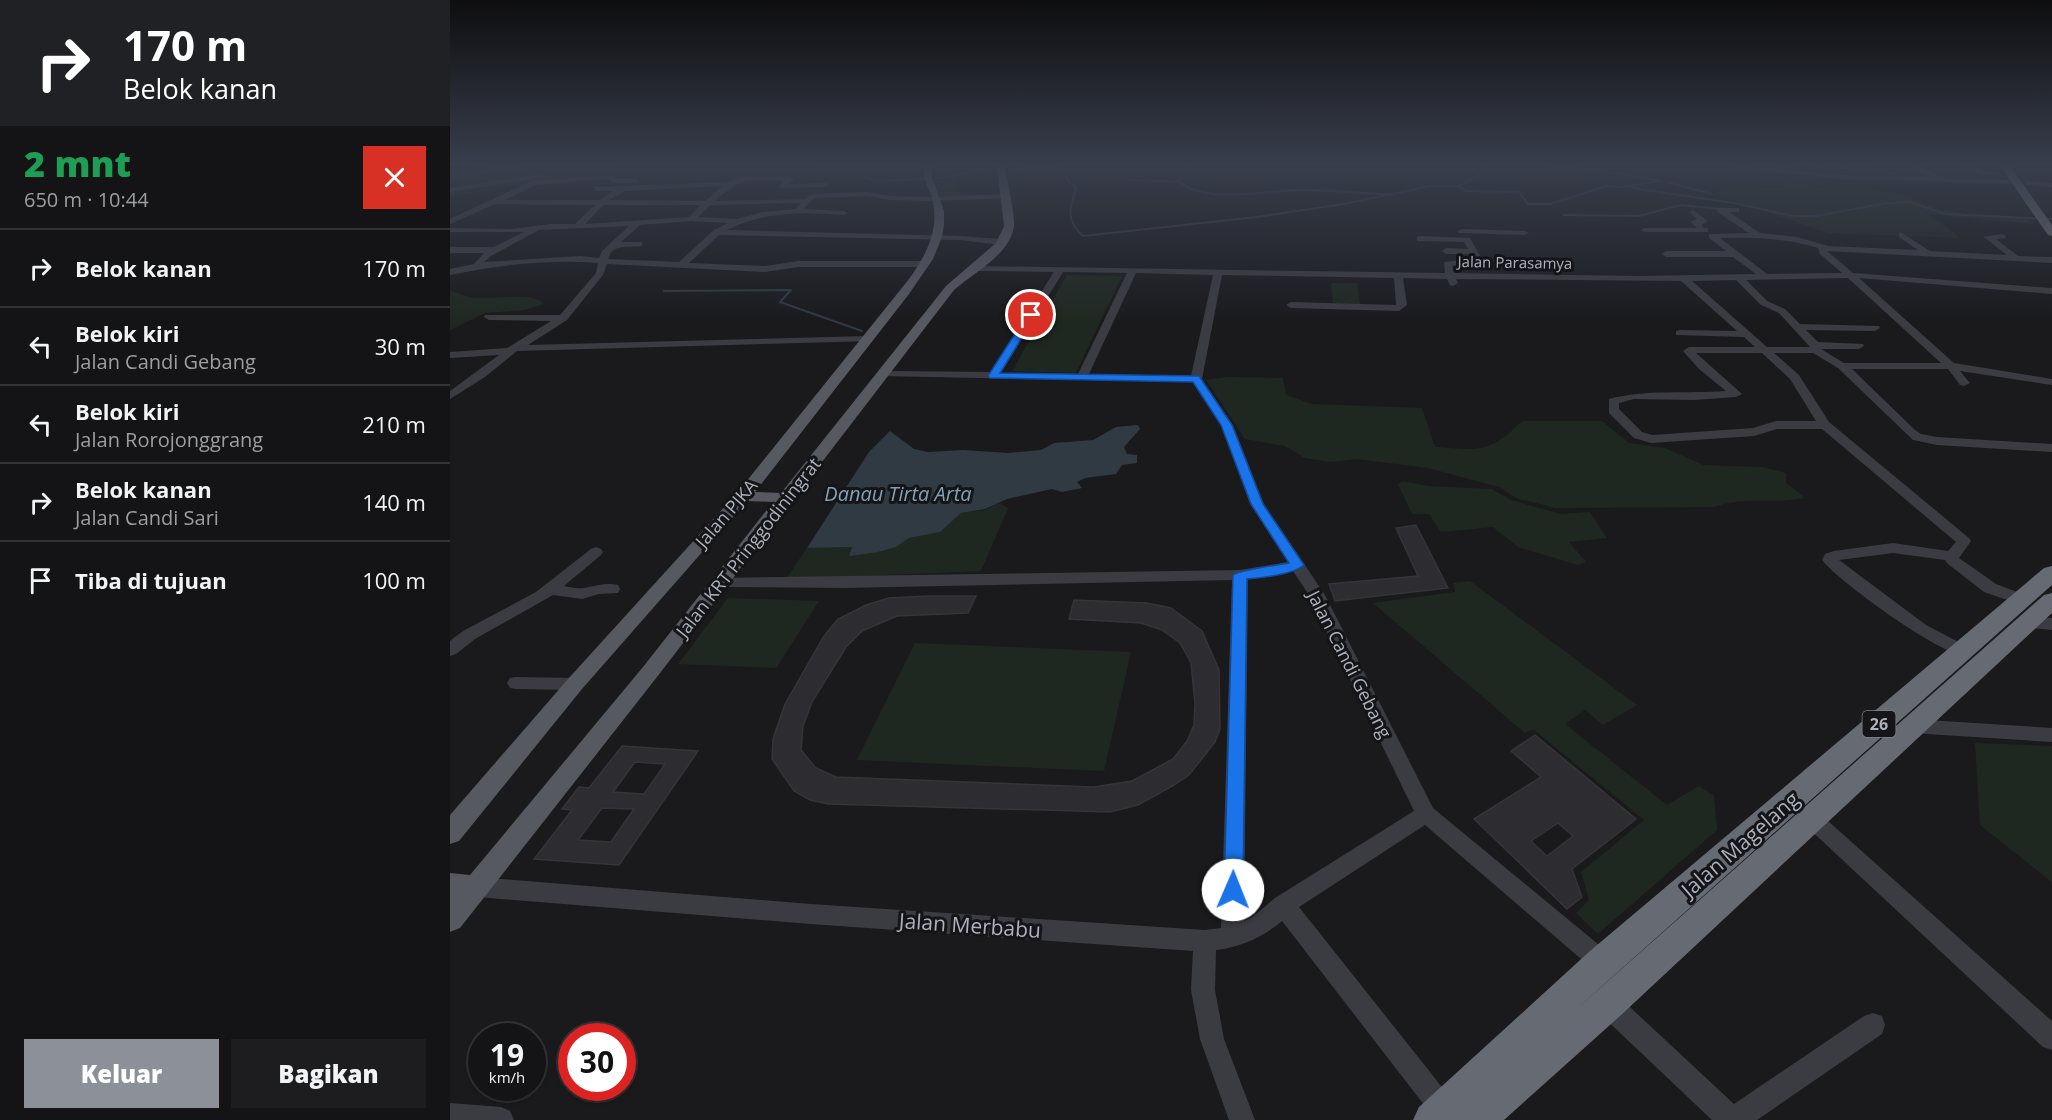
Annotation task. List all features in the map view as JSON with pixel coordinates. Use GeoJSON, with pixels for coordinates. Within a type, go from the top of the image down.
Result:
{"type":"FeatureCollection","features":[{"type":"Feature","properties":{"kind":"highway"},"geometry":{"type":"LineString","coordinates":[[2043,218],[2052,233]]}},
{"type":"Feature","properties":{"kind":"highway","name":"Jalan Magelang"},"geometry":{"type":"LineString","coordinates":[[1476,1120],[1608,1004],[1717,884],[1962,651],[2034,616],[2052,573]]}},
{"type":"Feature","properties":{"kind":"highway","name":"Jalan Magelang"},"geometry":{"type":"LineString","coordinates":[[1438,1115],[1602,962],[1811,818],[2052,600]]}},
{"type":"Feature","properties":{"kind":"main road","name":"Jalan PJKA"},"geometry":{"type":"LineString","coordinates":[[450,833],[575,684],[743,496],[869,339],[925,264],[938,238],[937,218]]}},
{"type":"Feature","properties":{"kind":"main road","name":"Jalan KRT Pringgodiningrat"},"geometry":{"type":"LineString","coordinates":[[450,919],[460,885],[720,582],[950,288],[977,268],[1000,242],[1009,226],[1008,218]]}},
{"type":"Feature","properties":{"kind":"main road"},"geometry":{"type":"LineString","coordinates":[[743,496],[787,498]]}},
{"type":"Feature","properties":{"kind":"street"},"geometry":{"type":"LineString","coordinates":[[551,226],[560,218]]}},
{"type":"Feature","properties":{"kind":"street"},"geometry":{"type":"LineString","coordinates":[[578,225],[585,218]]}},
{"type":"Feature","properties":{"kind":"street"},"geometry":{"type":"LineString","coordinates":[[681,265],[717,232],[747,218]]}},
{"type":"Feature","properties":{"kind":"street"},"geometry":{"type":"LineString","coordinates":[[818,234],[838,218]]}},
{"type":"Feature","properties":{"kind":"street"},"geometry":{"type":"LineString","coordinates":[[1702,218],[1704,220],[1694,222],[1765,277]]}},
{"type":"Feature","properties":{"kind":"street"},"geometry":{"type":"LineString","coordinates":[[1732,218],[1757,235]]}},
{"type":"Feature","properties":{"kind":"street"},"geometry":{"type":"LineString","coordinates":[[450,230],[503,231],[551,226],[691,219],[738,221]]}},
{"type":"Feature","properties":{"kind":"street"},"geometry":{"type":"LineString","coordinates":[[1452,280],[1446,265],[1478,262],[1455,220]]}},
{"type":"Feature","properties":{"kind":"street"},"geometry":{"type":"LineString","coordinates":[[450,396],[513,350],[563,318],[594,283],[603,267],[605,253],[637,223]]}},
{"type":"Feature","properties":{"kind":"street"},"geometry":{"type":"LineString","coordinates":[[483,265],[478,263],[480,260],[536,229]]}},
{"type":"Feature","properties":{"kind":"street"},"geometry":{"type":"LineString","coordinates":[[1645,230],[1789,237],[1825,247],[2052,260]]}},
{"type":"Feature","properties":{"kind":"street"},"geometry":{"type":"LineString","coordinates":[[717,232],[938,238],[1000,242]]}},
{"type":"Feature","properties":{"kind":"street"},"geometry":{"type":"LineString","coordinates":[[1420,239],[1525,233]]}},
{"type":"Feature","properties":{"kind":"street"},"geometry":{"type":"LineString","coordinates":[[1902,235],[1927,253]]}},
{"type":"Feature","properties":{"kind":"street"},"geometry":{"type":"LineString","coordinates":[[2002,236],[1988,237],[2016,258]]}},
{"type":"Feature","properties":{"kind":"street"},"geometry":{"type":"LineString","coordinates":[[613,245],[639,244]]}},
{"type":"Feature","properties":{"kind":"street"},"geometry":{"type":"LineString","coordinates":[[1825,247],[1822,248],[1823,252],[1951,366],[1964,384]]}},
{"type":"Feature","properties":{"kind":"street"},"geometry":{"type":"LineString","coordinates":[[450,249],[496,250]]}},
{"type":"Feature","properties":{"kind":"street"},"geometry":{"type":"LineString","coordinates":[[1446,251],[1474,252]]}},
{"type":"Feature","properties":{"kind":"street"},"geometry":{"type":"LineString","coordinates":[[1666,254],[1735,254]]}},
{"type":"Feature","properties":{"kind":"street"},"geometry":{"type":"LineString","coordinates":[[450,272],[483,265],[572,259],[769,269],[798,264],[925,264]]}},
{"type":"Feature","properties":{"kind":"street","name":"Jalan Parasamya"},"geometry":{"type":"LineString","coordinates":[[977,268],[1398,276],[1452,280],[1684,279],[1851,275],[2052,291]]}},
{"type":"Feature","properties":{"kind":"street"},"geometry":{"type":"LineString","coordinates":[[993,376],[1059,271]]}},
{"type":"Feature","properties":{"kind":"street"},"geometry":{"type":"LineString","coordinates":[[1082,377],[1132,272]]}},
{"type":"Feature","properties":{"kind":"street"},"geometry":{"type":"LineString","coordinates":[[885,374],[1196,379],[1218,273]]}},
{"type":"Feature","properties":{"kind":"street"},"geometry":{"type":"LineString","coordinates":[[1291,305],[1399,308],[1402,305],[1398,276]]}},
{"type":"Feature","properties":{"kind":"street"},"geometry":{"type":"LineString","coordinates":[[1738,278],[1764,303],[1782,311],[1815,347],[1842,366],[1911,434],[1937,441],[2052,448]]}},
{"type":"Feature","properties":{"kind":"street"},"geometry":{"type":"LineString","coordinates":[[1684,279],[1795,377],[1825,425],[1964,541],[1962,547],[1951,556],[1893,548],[1830,557],[1830,560],[1843,572],[1920,629],[1962,651]]}},
{"type":"Feature","properties":{"kind":"street"},"geometry":{"type":"LineString","coordinates":[[489,317],[563,318]]}},
{"type":"Feature","properties":{"kind":"street"},"geometry":{"type":"LineString","coordinates":[[1797,327],[1875,328]]}},
{"type":"Feature","properties":{"kind":"street"},"geometry":{"type":"LineString","coordinates":[[1680,333],[1746,334]]}},
{"type":"Feature","properties":{"kind":"street"},"geometry":{"type":"LineString","coordinates":[[450,355],[513,350],[869,339]]}},
{"type":"Feature","properties":{"kind":"street"},"geometry":{"type":"LineString","coordinates":[[1825,425],[1776,425],[1754,432],[1652,439],[1638,435],[1613,410],[1613,401],[1628,397],[1736,394],[1703,367],[1688,351],[1859,346]]}},
{"type":"Feature","properties":{"kind":"street"},"geometry":{"type":"LineString","coordinates":[[1842,366],[1951,366],[2052,382]]}},
{"type":"Feature","properties":{"kind":"street","name":"Jalan Candi Gebang"},"geometry":{"type":"LineString","coordinates":[[1196,379],[1227,425],[1257,504],[1317,595],[1426,814],[1602,962]]}},
{"type":"Feature","properties":{"kind":"street"},"geometry":{"type":"LineString","coordinates":[[450,650],[469,635],[514,613],[551,590],[596,552]]}},
{"type":"Feature","properties":{"kind":"street"},"geometry":{"type":"LineString","coordinates":[[1951,556],[1953,561],[1974,578],[2034,616]]}},
{"type":"Feature","properties":{"kind":"street"},"geometry":{"type":"LineString","coordinates":[[720,582],[843,583],[1240,575],[1262,573],[1297,565]]}},
{"type":"Feature","properties":{"kind":"street"},"geometry":{"type":"LineString","coordinates":[[1232,937],[1240,575]]}},
{"type":"Feature","properties":{"kind":"street"},"geometry":{"type":"LineString","coordinates":[[551,590],[582,594],[598,589],[612,589]]}},
{"type":"Feature","properties":{"kind":"street"},"geometry":{"type":"LineString","coordinates":[[516,683],[575,684]]}},
{"type":"Feature","properties":{"kind":"street"},"geometry":{"type":"LineString","coordinates":[[1911,726],[2052,735]]}},
{"type":"Feature","properties":{"kind":"street","name":"Jalan Merbabu"},"geometry":{"type":"LineString","coordinates":[[460,885],[823,915],[1204,941],[1232,937],[1258,926],[1283,905],[1426,814]]}},
{"type":"Feature","properties":{"kind":"street"},"geometry":{"type":"LineString","coordinates":[[1811,818],[2052,1038]]}},
{"type":"Feature","properties":{"kind":"street"},"geometry":{"type":"LineString","coordinates":[[1283,905],[1438,1115]]}},
{"type":"Feature","properties":{"kind":"street"},"geometry":{"type":"LineString","coordinates":[[1204,941],[1203,990],[1212,1038],[1242,1120]]}},
{"type":"Feature","properties":{"kind":"street"},"geometry":{"type":"LineString","coordinates":[[1608,1004],[1732,1120],[1873,1025]]}},
{"type":"Feature","properties":{"kind":"street"},"geometry":{"type":"LineString","coordinates":[[450,1116],[501,1120]]}},
{"type":"Feature","properties":{"kind":"shaded area"},"geometry":{"type":"Polygon","coordinates":[[[1786,218],[1934,218],[1961,238],[1828,233],[1786,218]]]}},
{"type":"Feature","properties":{"kind":"shaded area"},"geometry":{"type":"Polygon","coordinates":[[[1974,218],[2027,218],[2035,224],[1974,218]]]}},
{"type":"Feature","properties":{"kind":"shaded area"},"geometry":{"type":"Polygon","coordinates":[[[1067,275],[1122,276],[1076,373],[1012,371],[1067,275]]]}},
{"type":"Feature","properties":{"kind":"shaded area"},"geometry":{"type":"Polygon","coordinates":[[[1331,283],[1357,283],[1360,304],[1333,304],[1331,283]]]}},
{"type":"Feature","properties":{"kind":"shaded area"},"geometry":{"type":"Polygon","coordinates":[[[450,291],[473,298],[531,298],[544,304],[525,310],[485,313],[450,330],[450,291]]]}},
{"type":"Feature","properties":{"kind":"shaded area"},"geometry":{"type":"Polygon","coordinates":[[[1227,377],[1283,378],[1286,395],[1312,404],[1422,408],[1435,447],[1483,448],[1501,439],[1522,421],[1602,421],[1629,443],[1665,448],[1703,465],[1762,467],[1786,473],[1786,483],[1805,498],[1737,502],[1714,507],[1556,508],[1516,498],[1499,487],[1428,468],[1357,459],[1330,462],[1305,458],[1285,446],[1245,439],[1206,380],[1227,377]]]}},
{"type":"Feature","properties":{"kind":"shaded area"},"geometry":{"type":"Polygon","coordinates":[[[1403,481],[1428,486],[1492,489],[1511,500],[1561,514],[1590,512],[1607,538],[1569,542],[1586,562],[1578,565],[1518,547],[1493,527],[1441,532],[1429,514],[1412,514],[1398,484],[1403,481]]]}},
{"type":"Feature","properties":{"kind":"shaded area"},"geometry":{"type":"Polygon","coordinates":[[[999,503],[1008,508],[981,571],[786,579],[807,548],[852,547],[849,555],[896,547],[909,538],[940,532],[961,513],[985,510],[999,503]]]}},
{"type":"Feature","properties":{"kind":"shaded area"},"geometry":{"type":"Polygon","coordinates":[[[1470,581],[1637,705],[1603,725],[1585,710],[1565,724],[1667,805],[1699,786],[1714,796],[1717,830],[1598,934],[1576,913],[1589,900],[1581,872],[1644,820],[1533,729],[1525,733],[1373,603],[1455,592],[1453,583],[1470,581]]]}},
{"type":"Feature","properties":{"kind":"shaded area"},"geometry":{"type":"Polygon","coordinates":[[[728,598],[819,601],[776,668],[678,664],[728,598]]]}},
{"type":"Feature","properties":{"kind":"shaded area"},"geometry":{"type":"Polygon","coordinates":[[[915,643],[1131,652],[1104,771],[857,760],[915,643]]]}},
{"type":"Feature","properties":{"kind":"shaded area"},"geometry":{"type":"Polygon","coordinates":[[[1975,743],[2052,746],[2052,882],[1980,825],[1975,743]]]}},
{"type":"Feature","properties":{"kind":"water","name":"Danau Tirta Arta"},"geometry":{"type":"Polygon","coordinates":[[[1138,425],[1140,429],[1124,447],[1127,454],[1137,455],[1137,463],[1122,465],[1116,474],[1085,478],[1077,482],[1082,488],[1062,492],[1052,489],[1007,499],[985,509],[961,513],[940,532],[909,538],[896,547],[878,552],[849,556],[852,547],[807,548],[869,452],[890,431],[914,449],[928,452],[963,450],[1008,453],[1041,450],[1054,443],[1093,440],[1116,427],[1138,425]]]}},
{"type":"Feature","properties":{"kind":"building"},"geometry":{"type":"Polygon","coordinates":[[[1416,525],[1448,588],[1335,601],[1329,584],[1418,576],[1396,528],[1416,525]]]}},
{"type":"Feature","properties":{"kind":"building"},"geometry":{"type":"Polygon","coordinates":[[[976,596],[968,613],[897,616],[862,631],[846,647],[812,702],[803,726],[801,750],[816,768],[836,777],[1094,787],[1132,781],[1173,759],[1187,741],[1194,725],[1195,704],[1191,663],[1180,643],[1162,630],[1141,623],[1069,619],[1074,600],[1147,603],[1171,608],[1202,631],[1219,670],[1220,729],[1215,742],[1189,775],[1174,785],[1138,805],[1110,812],[828,804],[810,800],[794,791],[772,759],[773,739],[785,704],[824,636],[838,619],[866,605],[889,598],[976,596]]]}},
{"type":"Feature","properties":{"kind":"building"},"geometry":{"type":"Polygon","coordinates":[[[1535,735],[1636,819],[1572,869],[1582,897],[1567,909],[1474,819],[1541,777],[1511,751],[1535,735]],[[1558,823],[1531,841],[1547,856],[1573,836],[1558,823]]]}},
{"type":"Feature","properties":{"kind":"building"},"geometry":{"type":"Polygon","coordinates":[[[622,746],[698,751],[619,865],[534,859],[572,810],[562,809],[579,787],[589,788],[622,746]],[[635,762],[613,792],[644,794],[665,764],[635,762]],[[602,808],[578,840],[611,842],[634,809],[602,808]]]}},
{"type":"Feature","properties":{"kind":"waterway"},"geometry":{"type":"LineString","coordinates":[[1071,218],[1083,236],[1245,218]]}},
{"type":"Feature","properties":{"kind":"waterway"},"geometry":{"type":"LineString","coordinates":[[2036,218],[2052,219]]}},
{"type":"Feature","properties":{"kind":"waterway"},"geometry":{"type":"LineString","coordinates":[[664,291],[791,290],[780,302],[862,331]]}},
{"type":"Feature","properties":{"kind":"route"},"geometry":{"type":"LineString","coordinates":[[1031,315],[993,376],[1196,379],[1227,425],[1257,504],[1297,565],[1282,570],[1240,575],[1233,890]]}}]}
